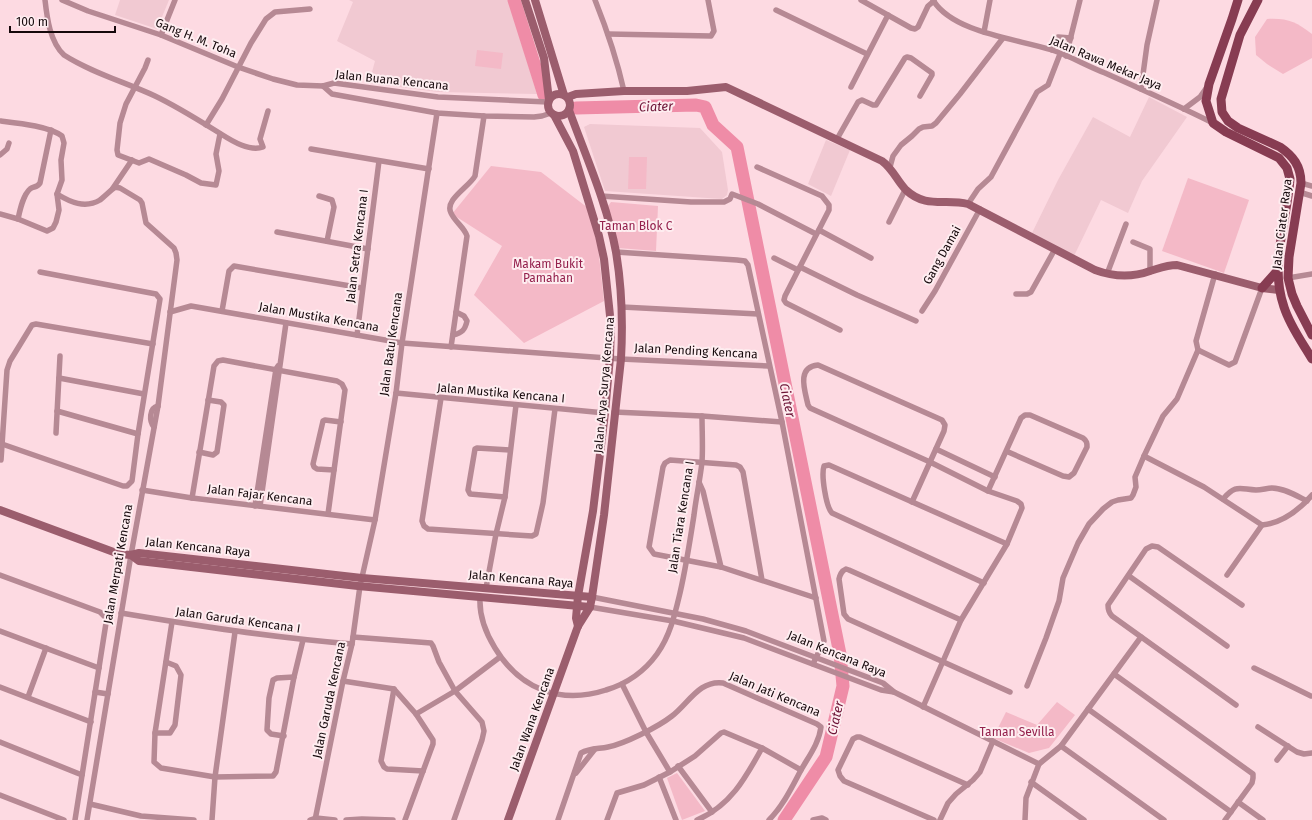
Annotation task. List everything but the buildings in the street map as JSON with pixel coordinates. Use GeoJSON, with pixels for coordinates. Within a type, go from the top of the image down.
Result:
{"type":"FeatureCollection","features":[{"type":"Feature","properties":{"kind":"main road"},"geometry":{"type":"LineString","coordinates":[[1213,123],[1206,101],[1209,84],[1238,0]]}},
{"type":"Feature","properties":{"kind":"main road","name":"Jalan Ciater Raya"},"geometry":{"type":"LineString","coordinates":[[1258,0],[1240,36],[1221,100],[1222,112],[1228,121],[1238,128],[1280,147],[1291,156],[1298,167],[1300,172],[1300,187],[1289,257],[1288,278],[1297,306],[1312,335]]}},
{"type":"Feature","properties":{"kind":"main road","name":"Jalan Ciater Raya"},"geometry":{"type":"LineString","coordinates":[[1213,123],[1234,136],[1274,155],[1284,162],[1287,168],[1290,179],[1279,250],[1279,290],[1284,309],[1291,324],[1312,359]]}},
{"type":"Feature","properties":{"kind":"main road"},"geometry":{"type":"LineString","coordinates":[[1262,288],[1278,270]]}},
{"type":"Feature","properties":{"kind":"street"},"geometry":{"type":"LineString","coordinates":[[45,0],[49,25],[60,50],[70,59],[154,96],[234,142],[258,149],[263,147],[260,139],[268,111]]}},
{"type":"Feature","properties":{"kind":"street","name":"Gang H. M. Toha"},"geometry":{"type":"LineString","coordinates":[[62,0],[88,11],[161,35],[238,67],[287,84],[323,86]]}},
{"type":"Feature","properties":{"kind":"street"},"geometry":{"type":"LineString","coordinates":[[161,35],[175,0]]}},
{"type":"Feature","properties":{"kind":"street"},"geometry":{"type":"LineString","coordinates":[[525,0],[544,58],[549,101],[548,109],[553,114],[563,116],[571,106],[566,96],[535,0]]}},
{"type":"Feature","properties":{"kind":"street"},"geometry":{"type":"LineString","coordinates":[[595,0],[608,34],[624,91]]}},
{"type":"Feature","properties":{"kind":"street"},"geometry":{"type":"LineString","coordinates":[[608,34],[711,36],[714,31],[708,0]]}},
{"type":"Feature","properties":{"kind":"street"},"geometry":{"type":"LineString","coordinates":[[861,0],[911,28],[916,29],[928,6],[933,1]]}},
{"type":"Feature","properties":{"kind":"street"},"geometry":{"type":"LineString","coordinates":[[984,32],[990,0]]}},
{"type":"Feature","properties":{"kind":"street"},"geometry":{"type":"LineString","coordinates":[[1066,56],[1080,0]]}},
{"type":"Feature","properties":{"kind":"street"},"geometry":{"type":"LineString","coordinates":[[1141,89],[1147,45],[1157,0]]}},
{"type":"Feature","properties":{"kind":"street","name":"Jalan Rawa Mekar Jaya"},"geometry":{"type":"LineString","coordinates":[[933,1],[939,8],[953,18],[984,32],[1052,50],[1141,89],[1213,123]]}},
{"type":"Feature","properties":{"kind":"street"},"geometry":{"type":"LineString","coordinates":[[206,125],[222,99],[262,25],[270,15],[275,12],[310,9]]}},
{"type":"Feature","properties":{"kind":"street"},"geometry":{"type":"LineString","coordinates":[[776,10],[867,54]]}},
{"type":"Feature","properties":{"kind":"street"},"geometry":{"type":"LineString","coordinates":[[851,87],[888,15]]}},
{"type":"Feature","properties":{"kind":"street"},"geometry":{"type":"LineString","coordinates":[[1052,50],[1056,39],[1060,37],[1070,38]]}},
{"type":"Feature","properties":{"kind":"street"},"geometry":{"type":"LineString","coordinates":[[890,168],[893,156],[901,145],[919,129],[932,126],[936,122],[960,94],[1003,38]]}},
{"type":"Feature","properties":{"kind":"street"},"geometry":{"type":"LineString","coordinates":[[968,204],[978,189],[991,177],[1037,92],[1048,85],[1060,54]]}},
{"type":"Feature","properties":{"kind":"street"},"geometry":{"type":"LineString","coordinates":[[837,139],[858,102],[862,100],[876,105],[907,57],[918,62],[932,72],[932,75],[920,96]]}},
{"type":"Feature","properties":{"kind":"street"},"geometry":{"type":"LineString","coordinates":[[148,60],[126,104],[120,123],[116,150],[118,155],[139,163],[149,159],[186,175],[200,183],[216,185],[219,171],[216,154],[220,134]]}},
{"type":"Feature","properties":{"kind":"street","name":"Jalan Buana Kencana"},"geometry":{"type":"LineString","coordinates":[[323,86],[334,83],[438,97],[549,101]]}},
{"type":"Feature","properties":{"kind":"street"},"geometry":{"type":"LineString","coordinates":[[1184,109],[1200,97],[1209,84]]}},
{"type":"Feature","properties":{"kind":"street","name":"Jalan Buana Kencana"},"geometry":{"type":"LineString","coordinates":[[323,86],[332,94],[437,113],[534,117],[553,114]]}},
{"type":"Feature","properties":{"kind":"street"},"geometry":{"type":"LineString","coordinates":[[549,101],[555,94],[566,96],[624,91],[687,91],[726,87],[882,161],[890,168],[905,190],[917,198],[932,202],[958,202],[968,204],[1086,266],[1107,274],[1129,276],[1150,272],[1166,266],[1178,265],[1262,288],[1279,290]]}},
{"type":"Feature","properties":{"kind":"street","name":"Jalan Arya Surya Kencana"},"geometry":{"type":"LineString","coordinates":[[569,110],[601,196],[616,252],[622,307],[621,359],[614,412],[604,515],[590,607]]}},
{"type":"Feature","properties":{"kind":"street","name":"Jalan Batu Kencana"},"geometry":{"type":"LineString","coordinates":[[361,582],[375,520],[396,393],[402,343],[437,113]]}},
{"type":"Feature","properties":{"kind":"street","name":"Jalan Arya Surya Kencana"},"geometry":{"type":"LineString","coordinates":[[553,114],[573,151],[599,236],[604,259],[611,324],[610,358],[605,413],[593,511],[576,605]]}},
{"type":"Feature","properties":{"kind":"street"},"geometry":{"type":"LineString","coordinates":[[451,347],[467,236],[466,231],[451,214],[450,206],[454,198],[473,181],[475,176],[484,116]]}},
{"type":"Feature","properties":{"kind":"street"},"geometry":{"type":"LineString","coordinates":[[0,214],[18,219],[44,230],[50,230],[56,222],[59,210],[57,194],[62,180],[61,160],[64,148],[64,139],[60,134],[51,130],[19,123],[1,121]]}},
{"type":"Feature","properties":{"kind":"street"},"geometry":{"type":"LineString","coordinates":[[18,219],[26,194],[30,189],[40,183],[51,130]]}},
{"type":"Feature","properties":{"kind":"street"},"geometry":{"type":"LineString","coordinates":[[0,155],[7,149],[9,143]]}},
{"type":"Feature","properties":{"kind":"street"},"geometry":{"type":"LineString","coordinates":[[311,149],[428,169]]}},
{"type":"Feature","properties":{"kind":"street"},"geometry":{"type":"LineString","coordinates":[[57,194],[71,202],[87,204],[98,200],[113,189],[132,160]]}},
{"type":"Feature","properties":{"kind":"street","name":"Jalan Setra Kencana I"},"geometry":{"type":"LineString","coordinates":[[356,335],[379,161]]}},
{"type":"Feature","properties":{"kind":"street"},"geometry":{"type":"LineString","coordinates":[[757,167],[822,196],[826,200],[829,210],[784,300],[786,303],[840,330]]}},
{"type":"Feature","properties":{"kind":"street"},"geometry":{"type":"LineString","coordinates":[[1300,187],[1312,186]]}},
{"type":"Feature","properties":{"kind":"street","name":"Jalan Merpati Kencana"},"geometry":{"type":"LineString","coordinates":[[87,820],[142,490],[158,406],[177,260],[174,248],[146,223],[140,200],[120,188],[115,187],[113,189]]}},
{"type":"Feature","properties":{"kind":"street"},"geometry":{"type":"LineString","coordinates":[[1300,187],[1312,196]]}},
{"type":"Feature","properties":{"kind":"street"},"geometry":{"type":"LineString","coordinates":[[889,222],[905,190]]}},
{"type":"Feature","properties":{"kind":"street"},"geometry":{"type":"LineString","coordinates":[[601,196],[691,202],[724,202],[730,199],[734,194],[752,201],[871,258]]}},
{"type":"Feature","properties":{"kind":"street"},"geometry":{"type":"LineString","coordinates":[[319,196],[332,200],[334,207],[327,241]]}},
{"type":"Feature","properties":{"kind":"street","name":"Gang Damai"},"geometry":{"type":"LineString","coordinates":[[922,311],[935,292],[980,209]]}},
{"type":"Feature","properties":{"kind":"street"},"geometry":{"type":"LineString","coordinates":[[1107,274],[1126,224]]}},
{"type":"Feature","properties":{"kind":"street"},"geometry":{"type":"LineString","coordinates":[[277,232],[368,249]]}},
{"type":"Feature","properties":{"kind":"street"},"geometry":{"type":"LineString","coordinates":[[1133,242],[1150,249],[1150,272]]}},
{"type":"Feature","properties":{"kind":"street"},"geometry":{"type":"LineString","coordinates":[[1016,294],[1027,294],[1031,292],[1055,249]]}},
{"type":"Feature","properties":{"kind":"street"},"geometry":{"type":"LineString","coordinates":[[616,252],[737,260],[744,261],[748,265],[782,422],[824,641],[815,657],[813,664]]}},
{"type":"Feature","properties":{"kind":"street"},"geometry":{"type":"LineString","coordinates":[[774,258],[916,321]]}},
{"type":"Feature","properties":{"kind":"street"},"geometry":{"type":"LineString","coordinates":[[222,311],[229,271],[234,266],[362,288]]}},
{"type":"Feature","properties":{"kind":"street"},"geometry":{"type":"LineString","coordinates":[[2,444],[123,486],[127,486],[132,481],[144,394],[160,299],[156,294],[40,272]]}},
{"type":"Feature","properties":{"kind":"street"},"geometry":{"type":"LineString","coordinates":[[1027,686],[1059,601],[1062,578],[1078,543],[1089,524],[1103,509],[1112,502],[1131,498],[1136,486],[1135,477],[1144,456],[1163,416],[1177,400],[1198,350],[1196,341],[1215,274]]}},
{"type":"Feature","properties":{"kind":"street"},"geometry":{"type":"LineString","coordinates":[[1288,278],[1312,274]]}},
{"type":"Feature","properties":{"kind":"street"},"geometry":{"type":"LineString","coordinates":[[1198,350],[1229,365],[1235,362],[1262,288]]}},
{"type":"Feature","properties":{"kind":"street","name":"Jalan Mustika Kencana"},"geometry":{"type":"LineString","coordinates":[[170,312],[191,306],[402,343],[610,358]]}},
{"type":"Feature","properties":{"kind":"street"},"geometry":{"type":"LineString","coordinates":[[622,307],[758,314]]}},
{"type":"Feature","properties":{"kind":"street"},"geometry":{"type":"LineString","coordinates":[[453,335],[461,334],[467,321],[464,316],[456,312]]}},
{"type":"Feature","properties":{"kind":"street"},"geometry":{"type":"LineString","coordinates":[[258,506],[286,323]]}},
{"type":"Feature","properties":{"kind":"street"},"geometry":{"type":"LineString","coordinates":[[1,460],[6,370],[32,325],[36,324],[153,344]]}},
{"type":"Feature","properties":{"kind":"street"},"geometry":{"type":"LineString","coordinates":[[56,433],[60,356]]}},
{"type":"Feature","properties":{"kind":"street","name":"Jalan Pending Kencana"},"geometry":{"type":"LineString","coordinates":[[610,358],[770,366]]}},
{"type":"Feature","properties":{"kind":"street"},"geometry":{"type":"LineString","coordinates":[[192,498],[214,366],[223,360],[279,368],[337,381],[342,384],[345,390],[328,514]]}},
{"type":"Feature","properties":{"kind":"street"},"geometry":{"type":"LineString","coordinates":[[912,502],[930,462],[936,449],[944,431],[945,425],[942,420],[818,365],[812,366],[805,373],[803,380],[808,405],[813,410],[930,462],[988,491],[1017,501],[1021,506],[1022,511],[1007,544],[961,620],[923,706]]}},
{"type":"Feature","properties":{"kind":"street"},"geometry":{"type":"LineString","coordinates":[[59,378],[144,394]]}},
{"type":"Feature","properties":{"kind":"street","name":"Jalan Mustika Kencana I"},"geometry":{"type":"LineString","coordinates":[[396,393],[605,413]]}},
{"type":"Feature","properties":{"kind":"street"},"geometry":{"type":"LineString","coordinates":[[441,398],[422,521],[424,526],[428,529],[532,536],[536,534],[544,503],[555,409]]}},
{"type":"Feature","properties":{"kind":"street"},"geometry":{"type":"LineString","coordinates":[[199,452],[213,455],[217,452],[224,403],[208,400]]}},
{"type":"Feature","properties":{"kind":"street"},"geometry":{"type":"LineString","coordinates":[[486,588],[496,534],[505,497],[516,405]]}},
{"type":"Feature","properties":{"kind":"street"},"geometry":{"type":"LineString","coordinates":[[154,427],[151,423],[151,415],[153,408],[158,406]]}},
{"type":"Feature","properties":{"kind":"street"},"geometry":{"type":"LineString","coordinates":[[57,411],[138,434]]}},
{"type":"Feature","properties":{"kind":"street"},"geometry":{"type":"LineString","coordinates":[[614,412],[702,416],[782,422]]}},
{"type":"Feature","properties":{"kind":"street"},"geometry":{"type":"LineString","coordinates":[[142,414],[151,415]]}},
{"type":"Feature","properties":{"kind":"street"},"geometry":{"type":"LineString","coordinates":[[988,491],[995,477],[1006,451],[1021,418],[1025,415],[1028,414],[1082,438],[1087,444],[1087,447],[1074,473],[1069,477],[1063,476],[1006,451]]}},
{"type":"Feature","properties":{"kind":"street","name":"Jalan Tiara Kencana I"},"geometry":{"type":"LineString","coordinates":[[480,597],[481,614],[491,643],[500,657],[526,682],[554,694],[570,696],[593,694],[622,684],[632,678],[657,655],[666,638],[675,614],[687,561],[702,462],[702,416]]}},
{"type":"Feature","properties":{"kind":"street"},"geometry":{"type":"LineString","coordinates":[[334,470],[317,469],[313,464],[323,421],[341,422]]}},
{"type":"Feature","properties":{"kind":"street"},"geometry":{"type":"LineString","coordinates":[[505,497],[470,494],[468,490],[475,449],[510,450]]}},
{"type":"Feature","properties":{"kind":"street"},"geometry":{"type":"LineString","coordinates":[[936,449],[995,477]]}},
{"type":"Feature","properties":{"kind":"street"},"geometry":{"type":"LineString","coordinates":[[1144,456],[1193,480],[1262,525],[1280,520],[1300,509],[1312,495]]}},
{"type":"Feature","properties":{"kind":"street"},"geometry":{"type":"LineString","coordinates":[[762,580],[743,472],[740,467],[736,465],[670,460],[666,463],[663,467],[649,547],[651,552],[654,554],[721,567],[816,598]]}},
{"type":"Feature","properties":{"kind":"street"},"geometry":{"type":"LineString","coordinates":[[984,582],[832,513],[829,510],[822,476],[824,466],[829,465],[1007,544]]}},
{"type":"Feature","properties":{"kind":"street"},"geometry":{"type":"LineString","coordinates":[[699,482],[703,492],[721,567]]}},
{"type":"Feature","properties":{"kind":"street"},"geometry":{"type":"LineString","coordinates":[[1223,499],[1230,491],[1234,489],[1239,488],[1257,490],[1272,488],[1292,493],[1307,501]]}},
{"type":"Feature","properties":{"kind":"street","name":"Jalan Fajar Kencana"},"geometry":{"type":"LineString","coordinates":[[142,490],[192,498],[375,520]]}},
{"type":"Feature","properties":{"kind":"street","name":"Jalan Kencana Raya"},"geometry":{"type":"LineString","coordinates":[[0,510],[110,552],[131,555],[139,553],[480,597],[576,605],[673,621],[744,638],[881,690],[894,692]]}},
{"type":"Feature","properties":{"kind":"street"},"geometry":{"type":"LineString","coordinates":[[1226,575],[1262,525]]}},
{"type":"Feature","properties":{"kind":"street"},"geometry":{"type":"LineString","coordinates":[[1236,706],[1112,616],[1108,611],[1108,605],[1146,549],[1155,546],[1242,606]]}},
{"type":"Feature","properties":{"kind":"street"},"geometry":{"type":"LineString","coordinates":[[961,620],[849,570],[846,569],[840,575],[839,579],[844,614],[846,617],[1010,692]]}},
{"type":"Feature","properties":{"kind":"street"},"geometry":{"type":"LineString","coordinates":[[0,575],[100,612],[106,618],[75,820]]}},
{"type":"Feature","properties":{"kind":"street"},"geometry":{"type":"LineString","coordinates":[[1129,576],[1228,646]]}},
{"type":"Feature","properties":{"kind":"street","name":"Jalan Kencana Raya"},"geometry":{"type":"LineString","coordinates":[[361,582],[486,588],[592,597],[703,619],[746,631],[883,683],[894,692],[1039,764]]}},
{"type":"Feature","properties":{"kind":"street","name":"Jalan Garuda Kencana"},"geometry":{"type":"LineString","coordinates":[[314,819],[352,644],[361,582]]}},
{"type":"Feature","properties":{"kind":"street","name":"Jalan Wana Kencana"},"geometry":{"type":"LineString","coordinates":[[576,605],[576,618],[578,626]]}},
{"type":"Feature","properties":{"kind":"street","name":"Jalan Wana Kencana"},"geometry":{"type":"LineString","coordinates":[[508,820],[578,626],[590,607]]}},
{"type":"Feature","properties":{"kind":"street","name":"Jalan Garuda Kencana I"},"geometry":{"type":"LineString","coordinates":[[121,613],[235,632],[352,644]]}},
{"type":"Feature","properties":{"kind":"street"},"geometry":{"type":"LineString","coordinates":[[172,622],[155,734],[154,762],[160,768],[214,777],[273,776],[276,772],[294,677],[303,640]]}},
{"type":"Feature","properties":{"kind":"street"},"geometry":{"type":"LineString","coordinates":[[0,631],[99,668]]}},
{"type":"Feature","properties":{"kind":"street"},"geometry":{"type":"LineString","coordinates":[[212,820],[214,777],[235,632]]}},
{"type":"Feature","properties":{"kind":"street"},"geometry":{"type":"LineString","coordinates":[[353,636],[431,643],[455,692],[482,722],[484,731],[482,740],[454,820]]}},
{"type":"Feature","properties":{"kind":"street"},"geometry":{"type":"LineString","coordinates":[[1024,820],[1026,798],[1039,764],[1061,746],[1141,637]]}},
{"type":"Feature","properties":{"kind":"street"},"geometry":{"type":"LineString","coordinates":[[28,698],[46,648]]}},
{"type":"Feature","properties":{"kind":"street"},"geometry":{"type":"LineString","coordinates":[[416,714],[455,692],[500,657]]}},
{"type":"Feature","properties":{"kind":"street"},"geometry":{"type":"LineString","coordinates":[[155,734],[170,733],[175,725],[181,675],[176,666],[166,662]]}},
{"type":"Feature","properties":{"kind":"street"},"geometry":{"type":"LineString","coordinates":[[1254,668],[1312,696]]}},
{"type":"Feature","properties":{"kind":"street"},"geometry":{"type":"LineString","coordinates":[[1114,674],[1251,772],[1253,778],[1252,782],[1225,820]]}},
{"type":"Feature","properties":{"kind":"street"},"geometry":{"type":"LineString","coordinates":[[284,736],[272,734],[267,730],[273,680],[276,678],[294,677]]}},
{"type":"Feature","properties":{"kind":"street"},"geometry":{"type":"LineString","coordinates":[[343,681],[394,689],[416,714],[433,740],[433,744],[405,820]]}},
{"type":"Feature","properties":{"kind":"street","name":"Jalan Jati Kencana"},"geometry":{"type":"LineString","coordinates":[[558,820],[581,753],[609,747],[646,732],[672,716],[704,686],[718,682],[821,727],[816,744],[801,770]]}},
{"type":"Feature","properties":{"kind":"street"},"geometry":{"type":"LineString","coordinates":[[622,684],[646,732],[670,772]]}},
{"type":"Feature","properties":{"kind":"street"},"geometry":{"type":"LineString","coordinates":[[0,687],[91,722]]}},
{"type":"Feature","properties":{"kind":"street"},"geometry":{"type":"LineString","coordinates":[[394,689],[381,761],[382,764],[387,769],[423,771]]}},
{"type":"Feature","properties":{"kind":"street"},"geometry":{"type":"LineString","coordinates":[[95,692],[108,694]]}},
{"type":"Feature","properties":{"kind":"street"},"geometry":{"type":"LineString","coordinates":[[1088,709],[1231,812]]}},
{"type":"Feature","properties":{"kind":"street"},"geometry":{"type":"LineString","coordinates":[[1258,727],[1300,753],[1312,753]]}},
{"type":"Feature","properties":{"kind":"street"},"geometry":{"type":"LineString","coordinates":[[607,820],[617,793],[644,785],[670,772],[695,756],[724,732],[762,748],[801,770],[793,786],[770,820]]}},
{"type":"Feature","properties":{"kind":"street"},"geometry":{"type":"LineString","coordinates":[[934,820],[841,779],[838,770],[853,739],[860,737],[968,785]]}},
{"type":"Feature","properties":{"kind":"street"},"geometry":{"type":"LineString","coordinates":[[940,820],[948,803],[980,772],[993,741]]}},
{"type":"Feature","properties":{"kind":"street"},"geometry":{"type":"LineString","coordinates":[[0,742],[82,775]]}},
{"type":"Feature","properties":{"kind":"street"},"geometry":{"type":"LineString","coordinates":[[1061,746],[1164,820]]}},
{"type":"Feature","properties":{"kind":"street"},"geometry":{"type":"LineString","coordinates":[[1277,760],[1288,746]]}},
{"type":"Feature","properties":{"kind":"street"},"geometry":{"type":"LineString","coordinates":[[696,820],[710,815],[729,799],[744,781],[762,748]]}},
{"type":"Feature","properties":{"kind":"street"},"geometry":{"type":"LineString","coordinates":[[678,766],[712,812]]}},
{"type":"Feature","properties":{"kind":"street"},"geometry":{"type":"LineString","coordinates":[[660,777],[676,820]]}},
{"type":"Feature","properties":{"kind":"street"},"geometry":{"type":"LineString","coordinates":[[1032,782],[1084,820]]}},
{"type":"Feature","properties":{"kind":"street"},"geometry":{"type":"LineString","coordinates":[[0,795],[64,820]]}},
{"type":"Feature","properties":{"kind":"street"},"geometry":{"type":"LineString","coordinates":[[1238,802],[1263,820]]}},
{"type":"Feature","properties":{"kind":"street"},"geometry":{"type":"LineString","coordinates":[[90,804],[141,818],[194,820]]}},
{"type":"Feature","properties":{"kind":"street"},"geometry":{"type":"LineString","coordinates":[[813,820],[822,818],[826,820]]}},
{"type":"Feature","properties":{"kind":"street"},"geometry":{"type":"LineString","coordinates":[[314,819],[335,820]]}},
{"type":"Feature","properties":{"kind":"street"},"geometry":{"type":"LineString","coordinates":[[346,820],[393,820]]}},
{"type":"Feature","properties":{"kind":"shaded area"},"geometry":{"type":"Polygon","coordinates":[[[120,0],[169,0],[157,29],[115,15],[120,0]]]}},
{"type":"Feature","properties":{"kind":"shaded area"},"geometry":{"type":"Polygon","coordinates":[[[349,0],[508,0],[537,94],[438,92],[369,83],[375,61],[337,41],[353,2],[349,0]]]}},
{"type":"Feature","properties":{"kind":"shaded area"},"geometry":{"type":"Polygon","coordinates":[[[1149,97],[1187,117],[1142,181],[1128,213],[1101,200],[1074,256],[1032,233],[1058,180],[1093,117],[1130,137],[1149,97]]]}},
{"type":"Feature","properties":{"kind":"shaded area"},"geometry":{"type":"Polygon","coordinates":[[[590,124],[700,128],[722,152],[728,190],[727,195],[722,199],[605,191],[584,127],[590,124]]]}},
{"type":"Feature","properties":{"kind":"shaded area"},"geometry":{"type":"Polygon","coordinates":[[[826,140],[850,150],[831,196],[808,184],[826,140]]]}},
{"type":"Feature","properties":{"kind":"green space"},"geometry":{"type":"Polygon","coordinates":[[[1267,19],[1286,20],[1301,26],[1312,34],[1312,58],[1283,74],[1256,55],[1255,37],[1267,19]]]}},
{"type":"Feature","properties":{"kind":"green space"},"geometry":{"type":"Polygon","coordinates":[[[477,50],[503,53],[501,69],[475,66],[477,50]]]}},
{"type":"Feature","properties":{"kind":"green space"},"geometry":{"type":"Polygon","coordinates":[[[629,157],[647,157],[646,189],[628,189],[629,157]]]}},
{"type":"Feature","properties":{"kind":"green space","name":"Makam Bukit Pamahan"},"geometry":{"type":"Polygon","coordinates":[[[491,166],[541,172],[588,208],[597,238],[604,301],[524,343],[474,295],[502,246],[452,214],[491,166]]]}},
{"type":"Feature","properties":{"kind":"green space"},"geometry":{"type":"Polygon","coordinates":[[[1188,178],[1249,200],[1224,273],[1162,251],[1188,178]]]}},
{"type":"Feature","properties":{"kind":"green space","name":"Taman Blok C"},"geometry":{"type":"Polygon","coordinates":[[[611,202],[658,206],[656,251],[618,248],[608,206],[611,202]]]}},
{"type":"Feature","properties":{"kind":"green space","name":"Taman Sevilla"},"geometry":{"type":"Polygon","coordinates":[[[1057,702],[1075,715],[1049,748],[1029,753],[993,738],[1006,712],[1037,725],[1057,702]]]}},
{"type":"Feature","properties":{"kind":"green space"},"geometry":{"type":"Polygon","coordinates":[[[677,773],[705,811],[682,820],[667,778],[677,773]]]}},
{"type":"Feature","properties":{"kind":"waterway","name":"Ciater"},"geometry":{"type":"LineString","coordinates":[[514,0],[544,95]]}},
{"type":"Feature","properties":{"kind":"waterway","name":"Ciater"},"geometry":{"type":"LineString","coordinates":[[576,108],[696,105],[705,107],[713,125],[737,147],[840,654],[843,686],[826,757],[784,820]]}}]}
